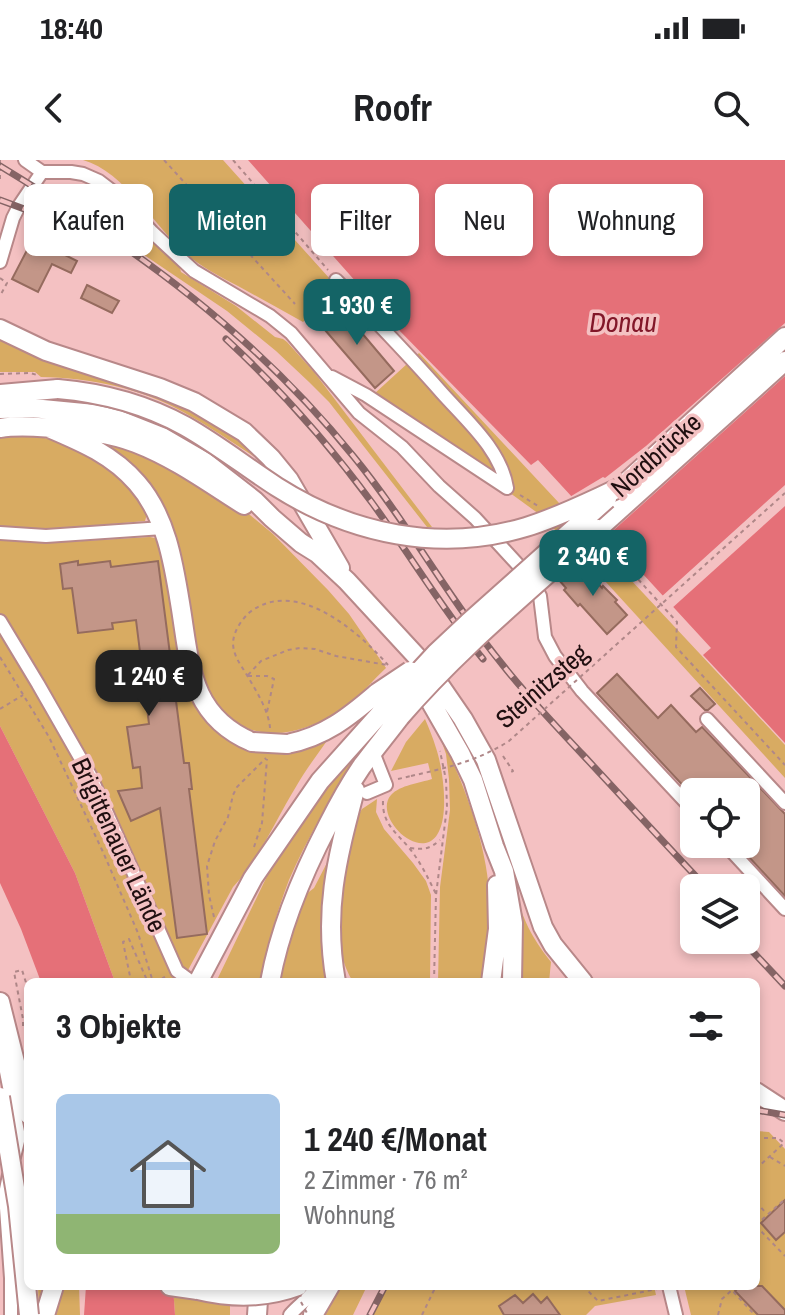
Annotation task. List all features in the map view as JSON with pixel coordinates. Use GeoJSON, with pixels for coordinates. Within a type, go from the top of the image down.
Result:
{"type":"FeatureCollection","features":[{"type":"Feature","properties":{"kind":"highway"},"geometry":{"type":"LineString","coordinates":[[0,329],[46,351],[182,397],[244,432],[289,480],[347,581]]}},
{"type":"Feature","properties":{"kind":"highway","name":"Nordbrücke"},"geometry":{"type":"LineString","coordinates":[[388,705],[436,653],[785,337]]}},
{"type":"Feature","properties":{"kind":"highway","name":"Nordbrücke"},"geometry":{"type":"LineString","coordinates":[[388,705],[423,691],[785,361]]}},
{"type":"Feature","properties":{"kind":"highway"},"geometry":{"type":"LineString","coordinates":[[0,394],[58,389],[114,397],[187,427],[294,497],[355,525],[392,534],[443,540],[494,534],[542,521],[621,487]]}},
{"type":"Feature","properties":{"kind":"highway"},"geometry":{"type":"LineString","coordinates":[[0,409],[32,408],[94,414],[162,437],[205,462],[255,501],[301,543],[424,686],[460,753],[473,780],[504,871],[513,923],[512,978]]}},
{"type":"Feature","properties":{"kind":"highway"},"geometry":{"type":"LineString","coordinates":[[0,428],[32,426],[110,435],[135,443],[194,472],[253,512],[272,518]]}},
{"type":"Feature","properties":{"kind":"highway"},"geometry":{"type":"LineString","coordinates":[[49,428],[97,450],[123,468],[147,496],[163,528],[175,571],[190,669],[200,696],[226,728],[252,742],[287,744],[329,731],[356,712],[388,705]]}},
{"type":"Feature","properties":{"kind":"highway"},"geometry":{"type":"LineString","coordinates":[[301,543],[317,553],[347,581],[430,671],[463,719],[486,760],[536,909],[553,945],[580,978]]}},
{"type":"Feature","properties":{"kind":"highway"},"geometry":{"type":"LineString","coordinates":[[271,978],[304,875],[340,801],[373,752],[388,705]]}},
{"type":"Feature","properties":{"kind":"highway"},"geometry":{"type":"LineString","coordinates":[[203,974],[253,878],[320,781],[388,705]]}},
{"type":"Feature","properties":{"kind":"highway"},"geometry":{"type":"LineString","coordinates":[[336,978],[330,920],[333,879],[361,768]]}},
{"type":"Feature","properties":{"kind":"highway"},"geometry":{"type":"LineString","coordinates":[[492,978],[498,929],[494,846]]}},
{"type":"Feature","properties":{"kind":"highway"},"geometry":{"type":"LineString","coordinates":[[333,951],[343,978]]}},
{"type":"Feature","properties":{"kind":"highway"},"geometry":{"type":"LineString","coordinates":[[0,1002],[24,1098]]}},
{"type":"Feature","properties":{"kind":"highway"},"geometry":{"type":"LineString","coordinates":[[760,1095],[785,1111]]}},
{"type":"Feature","properties":{"kind":"highway"},"geometry":{"type":"LineString","coordinates":[[0,1097],[18,1206],[24,1265]]}},
{"type":"Feature","properties":{"kind":"highway"},"geometry":{"type":"LineString","coordinates":[[26,1290],[29,1315]]}},
{"type":"Feature","properties":{"kind":"highway"},"geometry":{"type":"LineString","coordinates":[[45,1315],[53,1290]]}},
{"type":"Feature","properties":{"kind":"highway"},"geometry":{"type":"LineString","coordinates":[[198,1290],[236,1297],[286,1290]]}},
{"type":"Feature","properties":{"kind":"highway"},"geometry":{"type":"LineString","coordinates":[[257,1315],[259,1290]]}},
{"type":"Feature","properties":{"kind":"highway"},"geometry":{"type":"LineString","coordinates":[[313,1315],[328,1290]]}},
{"type":"Feature","properties":{"kind":"street"},"geometry":{"type":"LineString","coordinates":[[25,160],[42,172],[77,173],[94,178],[194,271],[285,327],[359,413],[402,447],[475,518],[531,579],[540,596],[545,637],[555,656],[582,691],[680,796]]}},
{"type":"Feature","properties":{"kind":"street"},"geometry":{"type":"LineString","coordinates":[[0,262],[13,218],[42,172]]}},
{"type":"Feature","properties":{"kind":"street"},"geometry":{"type":"LineString","coordinates":[[336,280],[419,366],[487,443],[505,473],[507,488]]}},
{"type":"Feature","properties":{"kind":"street"},"geometry":{"type":"LineString","coordinates":[[329,376],[366,395],[507,488]]}},
{"type":"Feature","properties":{"kind":"street"},"geometry":{"type":"LineString","coordinates":[[0,533],[46,536],[163,528]]}},
{"type":"Feature","properties":{"kind":"street","name":"Brigittenauer Lände"},"geometry":{"type":"LineString","coordinates":[[0,621],[90,775],[177,971],[187,978]]}},
{"type":"Feature","properties":{"kind":"street"},"geometry":{"type":"LineString","coordinates":[[707,719],[785,803]]}},
{"type":"Feature","properties":{"kind":"street"},"geometry":{"type":"LineString","coordinates":[[367,793],[386,785],[373,752]]}},
{"type":"Feature","properties":{"kind":"street"},"geometry":{"type":"LineString","coordinates":[[738,858],[785,909]]}},
{"type":"Feature","properties":{"kind":"street"},"geometry":{"type":"LineString","coordinates":[[1,1046],[19,1137],[5,1194],[11,1315]]}},
{"type":"Feature","properties":{"kind":"street"},"geometry":{"type":"LineString","coordinates":[[0,1140],[19,1137]]}},
{"type":"Feature","properties":{"kind":"street"},"geometry":{"type":"LineString","coordinates":[[290,1315],[314,1290]]}},
{"type":"Feature","properties":{"kind":"street"},"geometry":{"type":"LineString","coordinates":[[671,1290],[676,1315]]}},
{"type":"Feature","properties":{"kind":"path"},"geometry":{"type":"LineString","coordinates":[[0,160],[0,179]]}},
{"type":"Feature","properties":{"kind":"path"},"geometry":{"type":"LineString","coordinates":[[164,160],[295,304]]}},
{"type":"Feature","properties":{"kind":"path"},"geometry":{"type":"LineString","coordinates":[[233,160],[336,280]]}},
{"type":"Feature","properties":{"kind":"path"},"geometry":{"type":"LineString","coordinates":[[0,278],[7,283],[0,296]]}},
{"type":"Feature","properties":{"kind":"path"},"geometry":{"type":"LineString","coordinates":[[507,488],[544,509]]}},
{"type":"Feature","properties":{"kind":"path","name":"Steinitzsteg"},"geometry":{"type":"LineString","coordinates":[[386,785],[482,757],[509,741],[785,493]]}},
{"type":"Feature","properties":{"kind":"path"},"geometry":{"type":"LineString","coordinates":[[603,541],[677,622],[676,647],[785,765]]}},
{"type":"Feature","properties":{"kind":"path"},"geometry":{"type":"LineString","coordinates":[[266,713],[274,679],[248,676],[261,661],[288,650],[315,649],[336,656],[389,665]]}},
{"type":"Feature","properties":{"kind":"path"},"geometry":{"type":"LineString","coordinates":[[0,657],[49,737],[138,933],[151,978]]}},
{"type":"Feature","properties":{"kind":"path"},"geometry":{"type":"LineString","coordinates":[[0,709],[23,695]]}},
{"type":"Feature","properties":{"kind":"path"},"geometry":{"type":"LineString","coordinates":[[434,978],[436,895],[447,807],[446,780],[438,740]]}},
{"type":"Feature","properties":{"kind":"path"},"geometry":{"type":"LineString","coordinates":[[254,848],[262,823],[267,757]]}},
{"type":"Feature","properties":{"kind":"path"},"geometry":{"type":"LineString","coordinates":[[386,785],[382,804],[386,822],[424,869],[436,895]]}},
{"type":"Feature","properties":{"kind":"path"},"geometry":{"type":"LineString","coordinates":[[409,848],[432,848],[442,838]]}},
{"type":"Feature","properties":{"kind":"path"},"geometry":{"type":"LineString","coordinates":[[130,978],[123,942],[129,939],[146,978]]}},
{"type":"Feature","properties":{"kind":"path"},"geometry":{"type":"LineString","coordinates":[[23,1019],[14,972],[22,970],[25,978]]}},
{"type":"Feature","properties":{"kind":"path"},"geometry":{"type":"LineString","coordinates":[[760,1138],[778,1138],[784,1144],[760,1165]]}},
{"type":"Feature","properties":{"kind":"path"},"geometry":{"type":"LineString","coordinates":[[769,1156],[785,1166]]}},
{"type":"Feature","properties":{"kind":"path"},"geometry":{"type":"LineString","coordinates":[[760,1221],[785,1199]]}},
{"type":"Feature","properties":{"kind":"path"},"geometry":{"type":"LineString","coordinates":[[760,1207],[767,1215]]}},
{"type":"Feature","properties":{"kind":"path"},"geometry":{"type":"LineString","coordinates":[[760,1229],[785,1256]]}},
{"type":"Feature","properties":{"kind":"path"},"geometry":{"type":"LineString","coordinates":[[422,1315],[434,1290]]}},
{"type":"Feature","properties":{"kind":"path"},"geometry":{"type":"LineString","coordinates":[[587,1290],[598,1301],[651,1290]]}},
{"type":"Feature","properties":{"kind":"path"},"geometry":{"type":"LineString","coordinates":[[718,1315],[722,1299],[732,1290],[752,1315]]}},
{"type":"Feature","properties":{"kind":"shaded area"},"geometry":{"type":"Polygon","coordinates":[[[83,160],[223,160],[245,184],[169,184],[169,236],[153,218],[153,184],[121,184],[98,166],[83,160]]]}},
{"type":"Feature","properties":{"kind":"shaded area"},"geometry":{"type":"Polygon","coordinates":[[[153,238],[178,261],[181,272],[236,306],[275,337],[287,342],[314,372],[432,527],[427,527],[329,402],[276,351],[227,311],[146,256],[153,256],[153,238]]]}},
{"type":"Feature","properties":{"kind":"shaded area"},"geometry":{"type":"Polygon","coordinates":[[[295,240],[339,289],[303,322],[189,256],[295,256],[295,240]]]}},
{"type":"Feature","properties":{"kind":"shaded area"},"geometry":{"type":"Polygon","coordinates":[[[0,339],[26,352],[200,412],[236,434],[270,467],[196,419],[151,397],[97,382],[41,377],[35,372],[0,372],[0,339]]]}},
{"type":"Feature","properties":{"kind":"shaded area"},"geometry":{"type":"Polygon","coordinates":[[[419,353],[785,745],[785,778],[583,557],[539,514],[374,394],[419,353]]]}},
{"type":"Feature","properties":{"kind":"shaded area"},"geometry":{"type":"Polygon","coordinates":[[[22,436],[68,444],[96,457],[137,493],[147,514],[145,521],[67,528],[0,527],[0,438],[22,436]]]}},
{"type":"Feature","properties":{"kind":"shaded area"},"geometry":{"type":"Polygon","coordinates":[[[94,437],[125,445],[226,497],[250,515],[328,590],[349,614],[386,668],[341,711],[295,731],[257,731],[225,715],[203,684],[151,486],[135,468],[94,437]]]}},
{"type":"Feature","properties":{"kind":"shaded area"},"geometry":{"type":"Polygon","coordinates":[[[150,537],[162,542],[179,643],[231,739],[329,738],[251,864],[233,887],[186,978],[114,978],[75,873],[0,726],[0,539],[65,542],[150,537]]]}},
{"type":"Feature","properties":{"kind":"shaded area"},"geometry":{"type":"Polygon","coordinates":[[[425,719],[439,757],[444,813],[436,836],[429,842],[421,843],[412,841],[396,829],[390,820],[387,803],[391,795],[400,789],[432,779],[428,763],[391,771],[406,742],[425,719]]]}},
{"type":"Feature","properties":{"kind":"shaded area"},"geometry":{"type":"Polygon","coordinates":[[[437,728],[468,799],[487,874],[490,926],[485,978],[438,978],[440,887],[450,810],[446,754],[437,728]]]}},
{"type":"Feature","properties":{"kind":"shaded area"},"geometry":{"type":"Polygon","coordinates":[[[362,748],[314,829],[289,880],[261,978],[218,978],[269,872],[334,776],[362,748]]]}},
{"type":"Feature","properties":{"kind":"shaded area"},"geometry":{"type":"Polygon","coordinates":[[[487,790],[517,884],[514,889],[521,910],[551,962],[549,978],[519,978],[484,791],[487,790]]]}},
{"type":"Feature","properties":{"kind":"shaded area"},"geometry":{"type":"Polygon","coordinates":[[[377,799],[376,812],[384,829],[426,881],[431,895],[430,978],[351,978],[344,962],[339,942],[338,900],[346,858],[362,809],[377,799]]]}},
{"type":"Feature","properties":{"kind":"shaded area"},"geometry":{"type":"Polygon","coordinates":[[[331,855],[330,978],[280,978],[305,895],[314,888],[331,855]]]}},
{"type":"Feature","properties":{"kind":"shaded area"},"geometry":{"type":"Polygon","coordinates":[[[760,1131],[769,1132],[785,1149],[785,1315],[691,1315],[685,1290],[760,1290],[760,1131]]]}},
{"type":"Feature","properties":{"kind":"shaded area"},"geometry":{"type":"Polygon","coordinates":[[[38,1290],[79,1290],[80,1315],[39,1315],[38,1290]]]}},
{"type":"Feature","properties":{"kind":"shaded area"},"geometry":{"type":"Polygon","coordinates":[[[173,1290],[230,1290],[230,1315],[175,1315],[173,1290]]]}},
{"type":"Feature","properties":{"kind":"shaded area"},"geometry":{"type":"Polygon","coordinates":[[[339,1290],[365,1290],[353,1315],[324,1315],[339,1290]]]}},
{"type":"Feature","properties":{"kind":"shaded area"},"geometry":{"type":"Polygon","coordinates":[[[383,1290],[655,1290],[656,1295],[595,1306],[586,1315],[370,1315],[383,1290]]]}},
{"type":"Feature","properties":{"kind":"water","name":"Donau"},"geometry":{"type":"Polygon","coordinates":[[[248,160],[785,160],[785,743],[703,655],[711,648],[538,460],[531,465],[396,327],[333,256],[419,256],[419,184],[311,184],[311,231],[295,213],[295,184],[269,184],[248,160]]]}},
{"type":"Feature","properties":{"kind":"water"},"geometry":{"type":"Polygon","coordinates":[[[0,726],[75,873],[114,978],[39,978],[0,883],[0,726]]]}},
{"type":"Feature","properties":{"kind":"water"},"geometry":{"type":"Polygon","coordinates":[[[86,1290],[173,1290],[175,1315],[84,1315],[86,1290]]]}},
{"type":"Feature","properties":{"kind":"pier"},"geometry":{"type":"Polygon","coordinates":[[[785,323],[785,376],[605,538],[568,498],[605,478],[646,446],[785,323]]]}},
{"type":"Feature","properties":{"kind":"pier"},"geometry":{"type":"Polygon","coordinates":[[[785,485],[785,506],[671,609],[660,598],[785,485]]]}},
{"type":"Feature","properties":{"kind":"building"},"geometry":{"type":"Polygon","coordinates":[[[24,256],[67,256],[77,261],[71,273],[52,264],[38,292],[12,279],[24,256]]]}},
{"type":"Feature","properties":{"kind":"building"},"geometry":{"type":"Polygon","coordinates":[[[87,285],[119,301],[112,313],[81,298],[87,285]]]}},
{"type":"Feature","properties":{"kind":"building"},"geometry":{"type":"Polygon","coordinates":[[[339,306],[394,371],[375,388],[319,323],[339,306]]]}},
{"type":"Feature","properties":{"kind":"building"},"geometry":{"type":"Polygon","coordinates":[[[78,561],[78,565],[110,561],[111,567],[158,561],[184,763],[189,763],[192,789],[189,789],[207,934],[177,938],[160,808],[131,821],[118,791],[142,788],[140,767],[133,768],[127,727],[149,724],[136,620],[112,623],[113,629],[78,633],[72,588],[63,589],[60,564],[78,561]]]}},
{"type":"Feature","properties":{"kind":"building"},"geometry":{"type":"Polygon","coordinates":[[[579,562],[617,600],[615,602],[627,615],[607,634],[580,604],[578,606],[559,580],[579,562]]]}},
{"type":"Feature","properties":{"kind":"building"},"geometry":{"type":"Polygon","coordinates":[[[617,674],[658,718],[671,705],[696,732],[702,727],[751,778],[680,778],[680,782],[597,693],[617,674]]]}},
{"type":"Feature","properties":{"kind":"building"},"geometry":{"type":"Polygon","coordinates":[[[700,688],[715,704],[708,710],[691,696],[700,688]]]}},
{"type":"Feature","properties":{"kind":"building"},"geometry":{"type":"Polygon","coordinates":[[[760,788],[785,814],[785,896],[750,858],[760,858],[760,788]]]}},
{"type":"Feature","properties":{"kind":"building"},"geometry":{"type":"Polygon","coordinates":[[[785,1200],[785,1232],[776,1240],[761,1223],[785,1200]]]}},
{"type":"Feature","properties":{"kind":"building"},"geometry":{"type":"Polygon","coordinates":[[[762,1286],[785,1310],[785,1315],[758,1315],[735,1291],[760,1290],[762,1286]]]}},
{"type":"Feature","properties":{"kind":"building"},"geometry":{"type":"Polygon","coordinates":[[[533,1294],[541,1303],[547,1297],[560,1315],[504,1315],[499,1306],[515,1295],[523,1303],[533,1294]]]}},
{"type":"Feature","properties":{"kind":"railway"},"geometry":{"type":"LineString","coordinates":[[0,166],[145,261],[190,296],[234,332],[316,412],[374,482],[482,639],[512,676],[694,874]]}},
{"type":"Feature","properties":{"kind":"railway"},"geometry":{"type":"LineString","coordinates":[[0,200],[24,209]]}},
{"type":"Feature","properties":{"kind":"railway"},"geometry":{"type":"LineString","coordinates":[[226,339],[285,397],[339,460],[483,659]]}},
{"type":"Feature","properties":{"kind":"railway"},"geometry":{"type":"LineString","coordinates":[[755,954],[785,986]]}},
{"type":"Feature","properties":{"kind":"railway"},"geometry":{"type":"LineString","coordinates":[[760,1111],[785,1115]]}},
{"type":"Feature","properties":{"kind":"railway"},"geometry":{"type":"LineString","coordinates":[[370,1315],[383,1290]]}}]}
